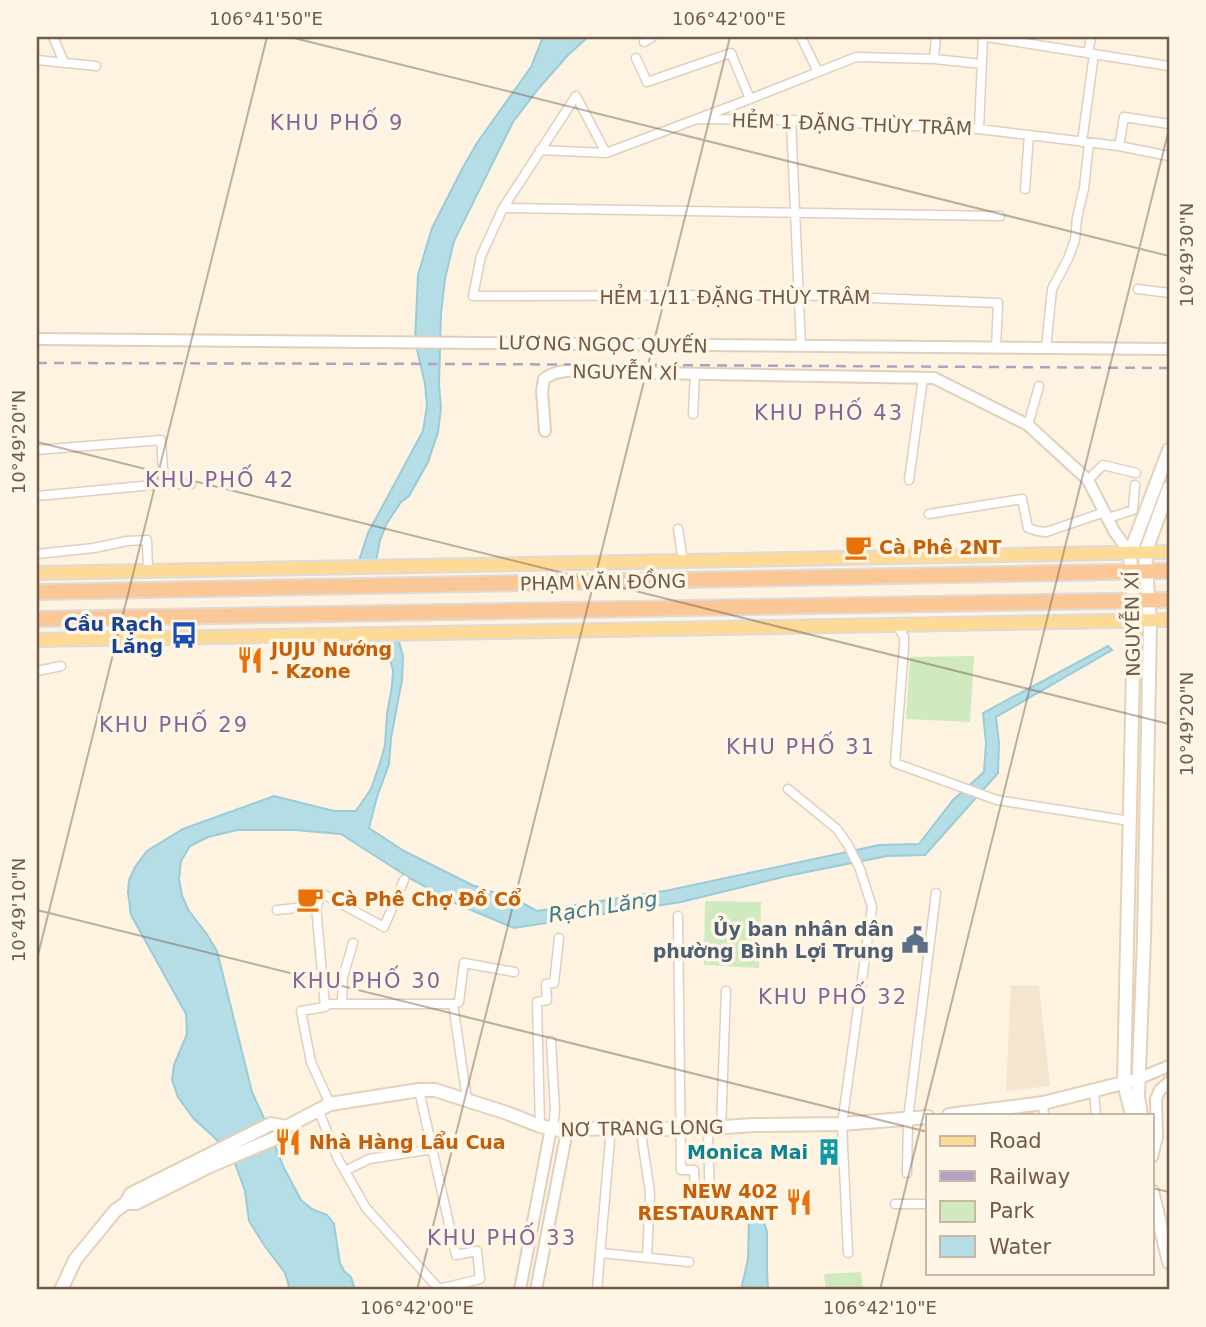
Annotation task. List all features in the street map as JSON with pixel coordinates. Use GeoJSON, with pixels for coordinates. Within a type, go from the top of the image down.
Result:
{"type":"FeatureCollection","features":[{"type":"Feature","properties":{"kind":"highway","name":"PHẠM VĂN ĐỒNG"},"geometry":{"type":"LineString","coordinates":[[37,592],[1169,571]]}},
{"type":"Feature","properties":{"kind":"highway","name":"PHẠM VĂN ĐỒNG"},"geometry":{"type":"LineString","coordinates":[[37,619],[1169,600]]}},
{"type":"Feature","properties":{"kind":"main road"},"geometry":{"type":"LineString","coordinates":[[1130,553],[1169,450]]}},
{"type":"Feature","properties":{"kind":"main road","name":"NGUYỄN XÍ"},"geometry":{"type":"LineString","coordinates":[[1141,1114],[1138,1097],[1149,620],[1146,553],[1169,488]]}},
{"type":"Feature","properties":{"kind":"main road","name":"PHẠM VĂN ĐỒNG"},"geometry":{"type":"LineString","coordinates":[[37,573],[1169,552]]}},
{"type":"Feature","properties":{"kind":"main road","name":"NGUYỄN XÍ"},"geometry":{"type":"LineString","coordinates":[[1130,553],[1134,620],[1124,1083],[1132,1114]]}},
{"type":"Feature","properties":{"kind":"main road"},"geometry":{"type":"LineString","coordinates":[[147,590],[148,571]]}},
{"type":"Feature","properties":{"kind":"main road"},"geometry":{"type":"LineString","coordinates":[[966,603],[967,623]]}},
{"type":"Feature","properties":{"kind":"main road"},"geometry":{"type":"LineString","coordinates":[[37,640],[1169,620]]}},
{"type":"Feature","properties":{"kind":"main road"},"geometry":{"type":"LineString","coordinates":[[966,1114],[1044,1109],[1140,1078]]}},
{"type":"Feature","properties":{"kind":"main road","name":"NƠ TRANG LONG"},"geometry":{"type":"LineString","coordinates":[[209,1161],[282,1132],[324,1106],[419,1090],[435,1090],[548,1128],[567,1131],[640,1127],[679,1130],[753,1125],[842,1124],[926,1117]]}},
{"type":"Feature","properties":{"kind":"main road"},"geometry":{"type":"LineString","coordinates":[[61,1290],[75,1260],[131,1194],[209,1161],[271,1124],[282,1132]]}},
{"type":"Feature","properties":{"kind":"main road"},"geometry":{"type":"LineString","coordinates":[[1154,1199],[1169,1262]]}},
{"type":"Feature","properties":{"kind":"street"},"geometry":{"type":"LineString","coordinates":[[53,37],[64,62]]}},
{"type":"Feature","properties":{"kind":"street"},"geometry":{"type":"LineString","coordinates":[[643,42],[652,37]]}},
{"type":"Feature","properties":{"kind":"street"},"geometry":{"type":"LineString","coordinates":[[801,37],[818,72]]}},
{"type":"Feature","properties":{"kind":"street"},"geometry":{"type":"LineString","coordinates":[[934,59],[936,37]]}},
{"type":"Feature","properties":{"kind":"street"},"geometry":{"type":"LineString","coordinates":[[979,129],[985,37],[1169,66]]}},
{"type":"Feature","properties":{"kind":"street"},"geometry":{"type":"LineString","coordinates":[[1046,348],[1052,289],[1075,240],[1084,188],[1091,37]]}},
{"type":"Feature","properties":{"kind":"street"},"geometry":{"type":"LineString","coordinates":[[636,58],[647,82],[731,53],[750,99]]}},
{"type":"Feature","properties":{"kind":"street"},"geometry":{"type":"LineString","coordinates":[[697,119],[856,57],[934,59],[982,64]]}},
{"type":"Feature","properties":{"kind":"street"},"geometry":{"type":"LineString","coordinates":[[37,61],[96,66]]}},
{"type":"Feature","properties":{"kind":"street"},"geometry":{"type":"LineString","coordinates":[[503,208],[576,96],[606,153]]}},
{"type":"Feature","properties":{"kind":"street"},"geometry":{"type":"LineString","coordinates":[[1119,146],[1124,117],[1169,124]]}},
{"type":"Feature","properties":{"kind":"street","name":"HẺM 1 ĐẶNG THÙY TRÂM"},"geometry":{"type":"LineString","coordinates":[[540,150],[606,153],[697,119],[791,120],[979,129],[1119,146],[1169,156]]}},
{"type":"Feature","properties":{"kind":"street"},"geometry":{"type":"LineString","coordinates":[[791,120],[801,346]]}},
{"type":"Feature","properties":{"kind":"street"},"geometry":{"type":"LineString","coordinates":[[1025,189],[1028,135]]}},
{"type":"Feature","properties":{"kind":"street"},"geometry":{"type":"LineString","coordinates":[[503,208],[1000,216]]}},
{"type":"Feature","properties":{"kind":"street","name":"HẺM 1/11 ĐẶNG THÙY TRÂM"},"geometry":{"type":"LineString","coordinates":[[503,208],[481,256],[473,296],[799,295],[998,303],[996,348]]}},
{"type":"Feature","properties":{"kind":"street"},"geometry":{"type":"LineString","coordinates":[[1138,289],[1169,293]]}},
{"type":"Feature","properties":{"kind":"street","name":"LƯƠNG NGỌC QUYẾN"},"geometry":{"type":"LineString","coordinates":[[37,339],[1169,349]]}},
{"type":"Feature","properties":{"kind":"street","name":"NGUYỄN XÍ"},"geometry":{"type":"LineString","coordinates":[[545,431],[542,391],[544,379],[565,370],[934,378],[1028,425],[1088,480],[1114,531],[1130,553]]}},
{"type":"Feature","properties":{"kind":"street"},"geometry":{"type":"LineString","coordinates":[[693,414],[695,373]]}},
{"type":"Feature","properties":{"kind":"street"},"geometry":{"type":"LineString","coordinates":[[909,480],[923,377]]}},
{"type":"Feature","properties":{"kind":"street"},"geometry":{"type":"LineString","coordinates":[[1028,425],[1039,386]]}},
{"type":"Feature","properties":{"kind":"street"},"geometry":{"type":"LineString","coordinates":[[37,450],[161,440],[164,484]]}},
{"type":"Feature","properties":{"kind":"street"},"geometry":{"type":"LineString","coordinates":[[1088,480],[1103,465],[1136,473]]}},
{"type":"Feature","properties":{"kind":"street"},"geometry":{"type":"LineString","coordinates":[[37,496],[191,484]]}},
{"type":"Feature","properties":{"kind":"street"},"geometry":{"type":"LineString","coordinates":[[929,514],[1022,499],[1028,527],[1046,533],[1133,510],[1135,485]]}},
{"type":"Feature","properties":{"kind":"street"},"geometry":{"type":"LineString","coordinates":[[678,529],[683,561]]}},
{"type":"Feature","properties":{"kind":"street"},"geometry":{"type":"LineString","coordinates":[[37,554],[147,540],[148,571]]}},
{"type":"Feature","properties":{"kind":"street"},"geometry":{"type":"LineString","coordinates":[[897,625],[904,638],[904,646],[895,763],[997,800],[1130,821]]}},
{"type":"Feature","properties":{"kind":"street"},"geometry":{"type":"LineString","coordinates":[[37,671],[61,666]]}},
{"type":"Feature","properties":{"kind":"street"},"geometry":{"type":"LineString","coordinates":[[788,789],[837,829],[860,869],[872,907],[842,1124],[848,1253]]}},
{"type":"Feature","properties":{"kind":"street"},"geometry":{"type":"LineString","coordinates":[[404,880],[384,927],[324,894],[316,906],[325,1007],[301,1011],[311,1062],[338,1159],[366,1208],[439,1289],[480,1279],[477,1251],[456,1255],[419,1090]]}},
{"type":"Feature","properties":{"kind":"street"},"geometry":{"type":"LineString","coordinates":[[906,1173],[908,1119],[936,893]]}},
{"type":"Feature","properties":{"kind":"street"},"geometry":{"type":"LineString","coordinates":[[277,910],[316,906]]}},
{"type":"Feature","properties":{"kind":"street"},"geometry":{"type":"LineString","coordinates":[[678,916],[681,1170],[694,1170],[695,1189]]}},
{"type":"Feature","properties":{"kind":"street"},"geometry":{"type":"LineString","coordinates":[[548,1128],[537,1002],[547,1000],[546,984],[554,983],[559,938]]}},
{"type":"Feature","properties":{"kind":"street"},"geometry":{"type":"LineString","coordinates":[[342,1004],[343,978],[353,943]]}},
{"type":"Feature","properties":{"kind":"street"},"geometry":{"type":"LineString","coordinates":[[325,1004],[453,1004],[459,1002],[464,963],[514,972]]}},
{"type":"Feature","properties":{"kind":"street"},"geometry":{"type":"LineString","coordinates":[[710,1212],[726,991]]}},
{"type":"Feature","properties":{"kind":"street"},"geometry":{"type":"LineString","coordinates":[[453,1004],[467,1100]]}},
{"type":"Feature","properties":{"kind":"street"},"geometry":{"type":"LineString","coordinates":[[520,1290],[548,1128],[555,1110],[551,1041]]}},
{"type":"Feature","properties":{"kind":"street"},"geometry":{"type":"LineString","coordinates":[[1140,1078],[1169,1066]]}},
{"type":"Feature","properties":{"kind":"street"},"geometry":{"type":"LineString","coordinates":[[1154,1149],[1157,1137],[1156,1099],[1160,1090],[1169,1082]]}},
{"type":"Feature","properties":{"kind":"street"},"geometry":{"type":"LineString","coordinates":[[1094,1091],[1096,1114]]}},
{"type":"Feature","properties":{"kind":"street"},"geometry":{"type":"LineString","coordinates":[[640,1127],[650,1192],[647,1258]]}},
{"type":"Feature","properties":{"kind":"street"},"geometry":{"type":"LineString","coordinates":[[597,1290],[611,1128]]}},
{"type":"Feature","properties":{"kind":"street"},"geometry":{"type":"LineString","coordinates":[[536,1290],[567,1131]]}},
{"type":"Feature","properties":{"kind":"street"},"geometry":{"type":"LineString","coordinates":[[345,1171],[369,1159],[433,1149]]}},
{"type":"Feature","properties":{"kind":"street"},"geometry":{"type":"LineString","coordinates":[[895,1204],[926,1204]]}},
{"type":"Feature","properties":{"kind":"street"},"geometry":{"type":"LineString","coordinates":[[601,1253],[689,1262]]}},
{"type":"Feature","properties":{"kind":"shaded area"},"geometry":{"type":"Polygon","coordinates":[[[1011,985],[1039,986],[1050,1086],[1006,1091],[1011,985]]]}},
{"type":"Feature","properties":{"kind":"green space"},"geometry":{"type":"Polygon","coordinates":[[[974,656],[970,722],[906,719],[910,657],[974,656]]]}},
{"type":"Feature","properties":{"kind":"green space"},"geometry":{"type":"Polygon","coordinates":[[[705,901],[761,902],[759,968],[704,965],[705,901]]]}},
{"type":"Feature","properties":{"kind":"green space"},"geometry":{"type":"Polygon","coordinates":[[[861,1272],[863,1290],[826,1290],[824,1274],[861,1272]]]}},
{"type":"Feature","properties":{"kind":"water","name":"Rạch Lăng"},"geometry":{"type":"Polygon","coordinates":[[[543,37],[588,37],[568,55],[513,122],[454,241],[445,279],[441,314],[441,407],[438,432],[428,462],[409,496],[401,502],[387,523],[380,540],[376,561],[403,656],[389,764],[369,828],[404,851],[472,885],[517,900],[537,911],[670,890],[879,845],[919,844],[953,800],[984,772],[986,743],[983,713],[1108,646],[1112,650],[996,717],[998,773],[925,855],[887,856],[787,876],[681,902],[514,928],[457,904],[411,879],[341,834],[295,830],[237,830],[208,837],[190,846],[181,861],[179,879],[182,896],[189,911],[217,951],[252,1092],[284,1168],[301,1200],[312,1209],[327,1215],[334,1224],[340,1263],[351,1277],[355,1290],[290,1290],[285,1273],[249,1221],[245,1191],[233,1158],[194,1119],[178,1097],[172,1080],[174,1065],[187,1034],[186,1014],[131,915],[129,880],[147,851],[183,829],[274,796],[334,811],[356,811],[371,789],[385,745],[393,670],[359,561],[368,533],[423,431],[427,406],[415,341],[418,275],[432,228],[461,171],[477,143],[531,67],[543,37]]]}},
{"type":"Feature","properties":{"kind":"water"},"geometry":{"type":"Polygon","coordinates":[[[752,1214],[762,1216],[767,1232],[768,1290],[741,1290],[748,1259],[749,1217],[752,1214]]]}},
{"type":"Feature","properties":{"kind":"pier"},"geometry":{"type":"Polygon","coordinates":[[[380,561],[403,638],[380,638],[356,562],[380,561]]]}},
{"type":"Feature","properties":{"kind":"railway"},"geometry":{"type":"LineString","coordinates":[[37,363],[1169,368]]}},
{"type":"Feature","properties":{"kind":"place","name":"Cà Phê 2NT"},"geometry":{"type":"Point","coordinates":[858,547]}},
{"type":"Feature","properties":{"kind":"place","name":"Cầu Rạch Lăng"},"geometry":{"type":"Point","coordinates":[184,635]}},
{"type":"Feature","properties":{"kind":"place","name":"JUJU Nướng - Kzone"},"geometry":{"type":"Point","coordinates":[250,660]}},
{"type":"Feature","properties":{"kind":"place","name":"Cà Phê Chợ Đồ Cổ"},"geometry":{"type":"Point","coordinates":[310,899]}},
{"type":"Feature","properties":{"kind":"place","name":"Ủy ban nhân dân phường Bình Lợi Trung"},"geometry":{"type":"Point","coordinates":[915,940]}},
{"type":"Feature","properties":{"kind":"place","name":"Nhà Hàng Lẩu Cua"},"geometry":{"type":"Point","coordinates":[288,1142]}},
{"type":"Feature","properties":{"kind":"place","name":"Monica Mai"},"geometry":{"type":"Point","coordinates":[829,1152]}},
{"type":"Feature","properties":{"kind":"place","name":"NEW 402 RESTAURANT"},"geometry":{"type":"Point","coordinates":[799,1202]}},
{"type":"Feature","properties":{"kind":"district","name":"KHU PHỐ 9"},"geometry":{"type":"Point","coordinates":[337,123]}},
{"type":"Feature","properties":{"kind":"district","name":"KHU PHỐ 43"},"geometry":{"type":"Point","coordinates":[829,413]}},
{"type":"Feature","properties":{"kind":"district","name":"KHU PHỐ 42"},"geometry":{"type":"Point","coordinates":[220,480]}},
{"type":"Feature","properties":{"kind":"district","name":"KHU PHỐ 29"},"geometry":{"type":"Point","coordinates":[174,725]}},
{"type":"Feature","properties":{"kind":"district","name":"KHU PHỐ 31"},"geometry":{"type":"Point","coordinates":[801,747]}},
{"type":"Feature","properties":{"kind":"district","name":"KHU PHỐ 30"},"geometry":{"type":"Point","coordinates":[367,981]}},
{"type":"Feature","properties":{"kind":"district","name":"KHU PHỐ 32"},"geometry":{"type":"Point","coordinates":[833,997]}},
{"type":"Feature","properties":{"kind":"district","name":"KHU PHỐ 33"},"geometry":{"type":"Point","coordinates":[502,1238]}}]}
